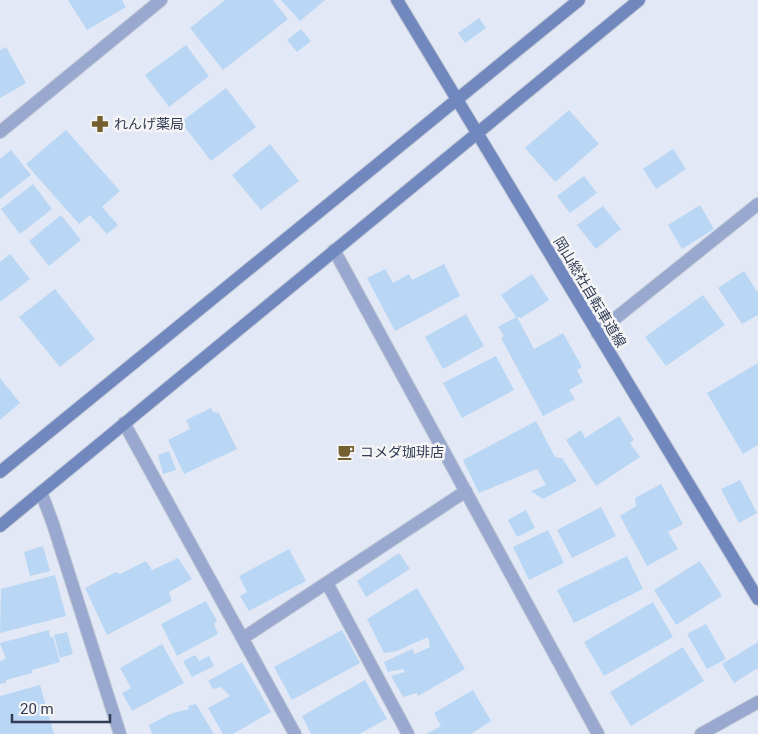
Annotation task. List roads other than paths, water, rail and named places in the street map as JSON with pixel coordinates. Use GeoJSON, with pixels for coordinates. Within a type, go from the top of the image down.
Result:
{"type":"FeatureCollection","features":[{"type":"Feature","properties":{"kind":"street"},"geometry":{"type":"LineString","coordinates":[[0,132],[161,0]]}},
{"type":"Feature","properties":{"kind":"street","name":"岡山総社自転車道線"},"geometry":{"type":"LineString","coordinates":[[398,0],[757,597]]}},
{"type":"Feature","properties":{"kind":"street"},"geometry":{"type":"LineString","coordinates":[[0,472],[579,0]]}},
{"type":"Feature","properties":{"kind":"street"},"geometry":{"type":"LineString","coordinates":[[0,526],[639,0]]}},
{"type":"Feature","properties":{"kind":"street"},"geometry":{"type":"LineString","coordinates":[[598,333],[758,204]]}},
{"type":"Feature","properties":{"kind":"street"},"geometry":{"type":"LineString","coordinates":[[334,250],[598,734]]}},
{"type":"Feature","properties":{"kind":"street"},"geometry":{"type":"LineString","coordinates":[[124,423],[244,638],[295,734]]}},
{"type":"Feature","properties":{"kind":"street"},"geometry":{"type":"LineString","coordinates":[[244,638],[466,491]]}},
{"type":"Feature","properties":{"kind":"street"},"geometry":{"type":"LineString","coordinates":[[41,492],[120,734]]}},
{"type":"Feature","properties":{"kind":"street"},"geometry":{"type":"LineString","coordinates":[[327,583],[408,734]]}},
{"type":"Feature","properties":{"kind":"street"},"geometry":{"type":"LineString","coordinates":[[701,734],[758,702]]}},
{"type":"Feature","properties":{"kind":"place","name":"れんげ薬局"},"geometry":{"type":"Point","coordinates":[100,124]}},
{"type":"Feature","properties":{"kind":"place","name":"コメダ珈琲店"},"geometry":{"type":"Point","coordinates":[346,452]}}]}
